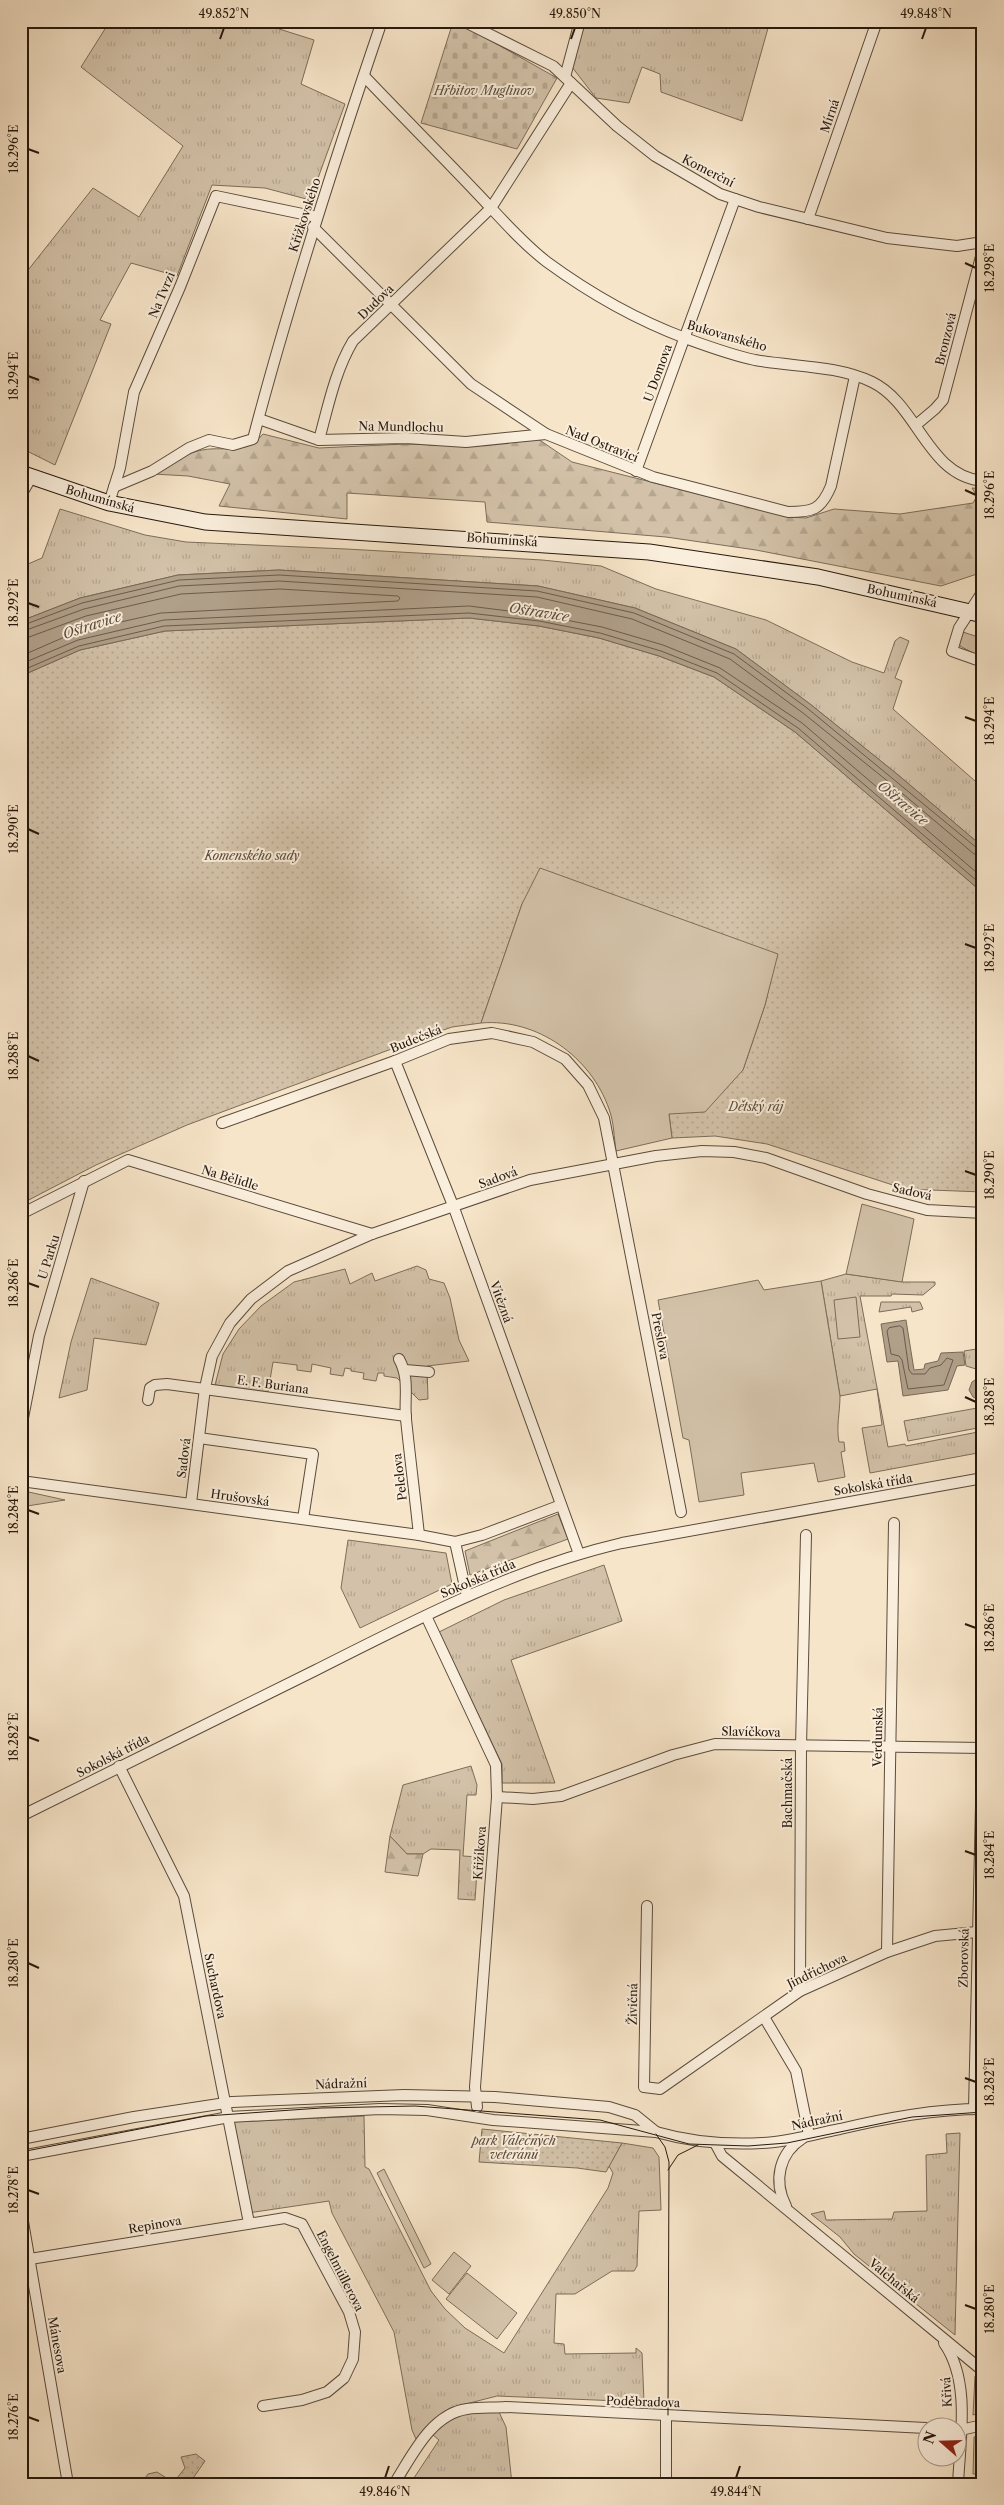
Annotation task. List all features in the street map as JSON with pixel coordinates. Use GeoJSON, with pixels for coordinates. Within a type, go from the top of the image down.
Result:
{"type":"FeatureCollection","features":[{"type":"Feature","properties":{"kind":"main road","name":"Bohumínská"},"geometry":{"type":"LineString","coordinates":[[26,476],[109,503],[154,514],[214,523],[649,552],[818,577],[976,612]]}},
{"type":"Feature","properties":{"kind":"street","name":"Křížkovského"},"geometry":{"type":"LineString","coordinates":[[114,486],[152,471],[189,448],[208,440],[233,445],[245,443],[253,439],[313,227],[382,21]]}},
{"type":"Feature","properties":{"kind":"street","name":"Komerční"},"geometry":{"type":"LineString","coordinates":[[463,21],[479,25],[553,66],[617,126],[655,156],[712,190],[735,199],[887,238],[926,244],[957,246],[983,242]]}},
{"type":"Feature","properties":{"kind":"street"},"geometry":{"type":"LineString","coordinates":[[491,208],[568,80],[580,21]]}},
{"type":"Feature","properties":{"kind":"street","name":"Mírná"},"geometry":{"type":"LineString","coordinates":[[808,219],[877,21]]}},
{"type":"Feature","properties":{"kind":"street","name":"Bukovanského"},"geometry":{"type":"LineString","coordinates":[[364,76],[514,233],[547,262],[608,300],[684,338],[753,359],[855,376],[883,389],[916,425],[942,462],[966,478],[983,481]]}},
{"type":"Feature","properties":{"kind":"street","name":"Na Tvrzi"},"geometry":{"type":"LineString","coordinates":[[109,503],[120,468],[134,392],[180,286],[216,196],[317,216]]}},
{"type":"Feature","properties":{"kind":"street","name":"U Domova"},"geometry":{"type":"LineString","coordinates":[[636,471],[735,199]]}},
{"type":"Feature","properties":{"kind":"street","name":"Dudova"},"geometry":{"type":"LineString","coordinates":[[319,440],[345,355],[353,341],[491,208]]}},
{"type":"Feature","properties":{"kind":"street","name":"Nad Ostravicí"},"geometry":{"type":"LineString","coordinates":[[313,227],[471,384],[546,434],[636,471],[788,512],[805,512],[817,509],[826,498],[831,486],[855,376]]}},
{"type":"Feature","properties":{"kind":"street","name":"Bronzová"},"geometry":{"type":"LineString","coordinates":[[916,425],[942,400],[983,249]]}},
{"type":"Feature","properties":{"kind":"street","name":"Na Mundlochu"},"geometry":{"type":"LineString","coordinates":[[258,419],[319,440],[406,438],[466,442],[546,434]]}},
{"type":"Feature","properties":{"kind":"street"},"geometry":{"type":"LineString","coordinates":[[21,495],[26,476]]}},
{"type":"Feature","properties":{"kind":"street"},"geometry":{"type":"LineString","coordinates":[[983,591],[976,612],[959,628],[952,651],[983,662]]}},
{"type":"Feature","properties":{"kind":"street","name":"Budečská"},"geometry":{"type":"LineString","coordinates":[[222,1123],[394,1062],[449,1039],[492,1033],[542,1046],[565,1059],[588,1085],[604,1118],[614,1165]]}},
{"type":"Feature","properties":{"kind":"street","name":"Vítězná"},"geometry":{"type":"LineString","coordinates":[[394,1062],[454,1208],[579,1554]]}},
{"type":"Feature","properties":{"kind":"street","name":"Sadová"},"geometry":{"type":"LineString","coordinates":[[191,1503],[205,1388],[212,1356],[230,1323],[251,1299],[288,1270],[372,1234],[454,1208],[530,1180],[656,1156],[702,1150],[734,1152],[766,1158],[867,1194],[927,1210],[980,1213]]}},
{"type":"Feature","properties":{"kind":"street","name":"Na Bělidle"},"geometry":{"type":"LineString","coordinates":[[21,1214],[128,1160],[372,1234]]}},
{"type":"Feature","properties":{"kind":"street","name":"Preslova"},"geometry":{"type":"LineString","coordinates":[[614,1165],[681,1512]]}},
{"type":"Feature","properties":{"kind":"street","name":"U Parku"},"geometry":{"type":"LineString","coordinates":[[21,1428],[39,1336],[84,1181]]}},
{"type":"Feature","properties":{"kind":"street"},"geometry":{"type":"LineString","coordinates":[[398,1359],[405,1370],[406,1416]]}},
{"type":"Feature","properties":{"kind":"street"},"geometry":{"type":"LineString","coordinates":[[405,1370],[428,1372]]}},
{"type":"Feature","properties":{"kind":"street","name":"E. F. Buriana"},"geometry":{"type":"LineString","coordinates":[[148,1400],[150,1388],[155,1385],[167,1384],[406,1416]]}},
{"type":"Feature","properties":{"kind":"street","name":"Pelclova"},"geometry":{"type":"LineString","coordinates":[[406,1416],[419,1535]]}},
{"type":"Feature","properties":{"kind":"street"},"geometry":{"type":"LineString","coordinates":[[199,1438],[313,1454],[303,1519]]}},
{"type":"Feature","properties":{"kind":"street","name":"Sokolská třída"},"geometry":{"type":"LineString","coordinates":[[21,1816],[467,1596],[524,1572],[579,1554],[692,1529],[983,1478]]}},
{"type":"Feature","properties":{"kind":"street","name":"Hrušovská"},"geometry":{"type":"LineString","coordinates":[[21,1481],[419,1535],[455,1542]]}},
{"type":"Feature","properties":{"kind":"street"},"geometry":{"type":"LineString","coordinates":[[467,1596],[455,1542],[482,1535],[561,1505]]}},
{"type":"Feature","properties":{"kind":"street","name":"Verdunská"},"geometry":{"type":"LineString","coordinates":[[887,1952],[894,1522]]}},
{"type":"Feature","properties":{"kind":"street","name":"Bachmačská"},"geometry":{"type":"LineString","coordinates":[[800,1991],[801,1746],[806,1535]]}},
{"type":"Feature","properties":{"kind":"street","name":"Křižíkova"},"geometry":{"type":"LineString","coordinates":[[426,1616],[496,1765],[497,1797],[475,2096],[477,2107]]}},
{"type":"Feature","properties":{"kind":"street","name":"Zborovská"},"geometry":{"type":"LineString","coordinates":[[979,2109],[977,1932],[983,1718]]}},
{"type":"Feature","properties":{"kind":"street","name":"Slavíčkova"},"geometry":{"type":"LineString","coordinates":[[497,1797],[533,1799],[561,1796],[673,1755],[715,1744],[982,1748]]}},
{"type":"Feature","properties":{"kind":"street","name":"Suchardova"},"geometry":{"type":"LineString","coordinates":[[119,1766],[184,1896],[249,2222]]}},
{"type":"Feature","properties":{"kind":"street","name":"Živičná"},"geometry":{"type":"LineString","coordinates":[[646,1906],[644,2087],[660,2089]]}},
{"type":"Feature","properties":{"kind":"street","name":"Jindřichova"},"geometry":{"type":"LineString","coordinates":[[660,2089],[800,1991],[887,1952],[935,1936],[977,1932]]}},
{"type":"Feature","properties":{"kind":"street"},"geometry":{"type":"LineString","coordinates":[[764,2017],[796,2070],[809,2135]]}},
{"type":"Feature","properties":{"kind":"street","name":"Nádražní"},"geometry":{"type":"LineString","coordinates":[[21,2139],[226,2102],[380,2095],[475,2096],[609,2107],[635,2115],[656,2132]]}},
{"type":"Feature","properties":{"kind":"street","name":"Nádražní"},"geometry":{"type":"LineString","coordinates":[[21,2156],[229,2117],[380,2109],[427,2110],[494,2120],[656,2132],[689,2141],[762,2143],[905,2116],[979,2109]]}},
{"type":"Feature","properties":{"kind":"street","name":"Valchařská"},"geometry":{"type":"LineString","coordinates":[[789,2211],[779,2190],[780,2167],[791,2147],[809,2135]]}},
{"type":"Feature","properties":{"kind":"street","name":"Valchařská"},"geometry":{"type":"LineString","coordinates":[[715,2143],[722,2156],[983,2371]]}},
{"type":"Feature","properties":{"kind":"street","name":"Mánesova"},"geometry":{"type":"LineString","coordinates":[[21,2210],[68,2484]]}},
{"type":"Feature","properties":{"kind":"street","name":"Repinova"},"geometry":{"type":"LineString","coordinates":[[30,2259],[249,2222],[285,2218]]}},
{"type":"Feature","properties":{"kind":"street","name":"Engelmüllerova"},"geometry":{"type":"LineString","coordinates":[[263,2406],[302,2400],[328,2392],[344,2378],[353,2359],[355,2332],[349,2312],[302,2224],[285,2218]]}},
{"type":"Feature","properties":{"kind":"street","name":"Křivá"},"geometry":{"type":"LineString","coordinates":[[938,2334],[950,2352],[959,2371],[958,2418]]}},
{"type":"Feature","properties":{"kind":"street","name":"Poděbradova"},"geometry":{"type":"LineString","coordinates":[[394,2484],[437,2422],[451,2413],[467,2409],[506,2407],[916,2428]]}},
{"type":"Feature","properties":{"kind":"street"},"geometry":{"type":"LineString","coordinates":[[666,2415],[666,2484]]}},
{"type":"Feature","properties":{"kind":"street"},"geometry":{"type":"LineString","coordinates":[[966,2429],[983,2424]]}},
{"type":"Feature","properties":{"kind":"street","name":"Křivá"},"geometry":{"type":"LineString","coordinates":[[958,2468],[958,2484]]}},
{"type":"Feature","properties":{"kind":"green space"},"geometry":{"type":"Polygon","coordinates":[[[110,21],[273,21],[276,28],[314,40],[301,84],[345,104],[310,200],[265,188],[212,185],[177,276],[131,263],[100,320],[111,324],[55,465],[21,448],[21,279],[93,188],[139,217],[183,146],[81,67],[110,21]]]}},
{"type":"Feature","properties":{"kind":"green space"},"geometry":{"type":"Polygon","coordinates":[[[585,21],[770,21],[742,121],[661,92],[660,74],[642,67],[629,103],[596,98],[572,67],[585,21]]]}},
{"type":"Feature","properties":{"kind":"green space","name":"Hřbitov Muglinov"},"geometry":{"type":"Polygon","coordinates":[[[453,22],[479,34],[557,78],[517,149],[421,123],[453,22]]]}},
{"type":"Feature","properties":{"kind":"green space"},"geometry":{"type":"Polygon","coordinates":[[[263,434],[319,448],[405,444],[467,446],[538,439],[572,462],[789,517],[806,518],[834,509],[900,514],[973,503],[977,496],[972,488],[983,489],[983,572],[941,586],[756,550],[666,537],[487,522],[485,502],[347,493],[347,519],[219,506],[230,484],[188,476],[153,474],[192,453],[207,449],[233,449],[248,446],[263,434]]]}},
{"type":"Feature","properties":{"kind":"green space"},"geometry":{"type":"Polygon","coordinates":[[[60,509],[145,535],[186,542],[542,560],[601,566],[656,589],[766,620],[852,662],[884,673],[895,641],[900,637],[909,641],[895,678],[902,681],[893,709],[983,788],[983,847],[810,704],[736,649],[635,608],[538,586],[279,570],[178,575],[80,598],[21,621],[21,567],[42,558],[60,509]]]}},
{"type":"Feature","properties":{"kind":"green space","name":"Komenského sady"},"geometry":{"type":"Polygon","coordinates":[[[469,618],[539,626],[599,638],[659,656],[714,677],[795,732],[983,893],[983,1192],[905,1189],[767,1144],[715,1136],[672,1138],[669,1114],[743,1070],[765,1005],[777,954],[522,904],[481,1023],[452,1027],[187,1125],[96,1165],[21,1204],[21,676],[80,650],[165,631],[469,618]]]}},
{"type":"Feature","properties":{"kind":"green space"},"geometry":{"type":"Polygon","coordinates":[[[963,632],[981,638],[975,654],[960,646],[959,642],[963,632]]]}},
{"type":"Feature","properties":{"kind":"green space"},"geometry":{"type":"Polygon","coordinates":[[[540,868],[778,954],[765,1005],[743,1070],[705,1112],[669,1114],[672,1138],[616,1151],[611,1114],[601,1090],[575,1058],[541,1034],[522,1027],[502,1023],[481,1023],[522,904],[540,868]]]}},
{"type":"Feature","properties":{"kind":"green space"},"geometry":{"type":"Polygon","coordinates":[[[862,1204],[914,1219],[902,1282],[846,1274],[862,1204]]]}},
{"type":"Feature","properties":{"kind":"green space"},"geometry":{"type":"Polygon","coordinates":[[[417,1266],[426,1270],[429,1279],[444,1283],[450,1298],[459,1340],[469,1361],[427,1366],[428,1399],[419,1400],[397,1378],[384,1376],[384,1373],[378,1373],[376,1381],[363,1379],[364,1373],[351,1371],[351,1369],[345,1368],[343,1376],[330,1374],[331,1368],[312,1364],[311,1372],[297,1370],[297,1365],[273,1362],[268,1392],[215,1385],[223,1354],[239,1329],[261,1306],[294,1282],[345,1269],[350,1284],[372,1273],[375,1281],[417,1266]]]}},
{"type":"Feature","properties":{"kind":"green space"},"geometry":{"type":"Polygon","coordinates":[[[846,1274],[904,1282],[935,1282],[935,1285],[923,1295],[860,1296],[888,1447],[905,1444],[906,1446],[983,1431],[983,1452],[870,1473],[862,1428],[882,1425],[877,1389],[840,1396],[821,1281],[846,1274]]]}},
{"type":"Feature","properties":{"kind":"green space"},"geometry":{"type":"Polygon","coordinates":[[[91,1278],[159,1303],[146,1345],[94,1338],[87,1390],[59,1398],[71,1342],[91,1278]]]}},
{"type":"Feature","properties":{"kind":"green space"},"geometry":{"type":"Polygon","coordinates":[[[758,1280],[764,1290],[821,1281],[840,1396],[838,1436],[839,1442],[844,1442],[845,1451],[841,1452],[845,1477],[818,1482],[814,1463],[741,1473],[744,1495],[699,1502],[689,1440],[683,1438],[658,1300],[758,1280]]]}},
{"type":"Feature","properties":{"kind":"green space"},"geometry":{"type":"Polygon","coordinates":[[[856,1297],[860,1337],[838,1339],[834,1300],[856,1297]]]}},
{"type":"Feature","properties":{"kind":"green space"},"geometry":{"type":"Polygon","coordinates":[[[881,1302],[920,1302],[923,1309],[912,1312],[911,1307],[879,1312],[881,1302]]]}},
{"type":"Feature","properties":{"kind":"green space"},"geometry":{"type":"Polygon","coordinates":[[[983,1348],[983,1371],[966,1366],[964,1351],[983,1348]]]}},
{"type":"Feature","properties":{"kind":"green space"},"geometry":{"type":"Polygon","coordinates":[[[983,1407],[983,1427],[908,1441],[904,1421],[983,1407]]]}},
{"type":"Feature","properties":{"kind":"green space"},"geometry":{"type":"Polygon","coordinates":[[[21,1489],[24,1491],[65,1500],[21,1507],[21,1489]]]}},
{"type":"Feature","properties":{"kind":"green space"},"geometry":{"type":"Polygon","coordinates":[[[558,1514],[568,1539],[470,1575],[465,1551],[558,1514]]]}},
{"type":"Feature","properties":{"kind":"green space"},"geometry":{"type":"Polygon","coordinates":[[[348,1540],[446,1553],[452,1584],[360,1628],[341,1588],[348,1540]]]}},
{"type":"Feature","properties":{"kind":"green space"},"geometry":{"type":"Polygon","coordinates":[[[604,1565],[622,1621],[511,1660],[555,1783],[502,1783],[502,1764],[439,1632],[504,1600],[604,1565]]]}},
{"type":"Feature","properties":{"kind":"green space"},"geometry":{"type":"Polygon","coordinates":[[[471,1766],[477,1785],[476,1795],[467,1795],[463,1856],[478,1857],[475,1900],[458,1899],[460,1850],[431,1849],[423,1854],[407,1854],[390,1836],[403,1785],[471,1766]]]}},
{"type":"Feature","properties":{"kind":"green space"},"geometry":{"type":"Polygon","coordinates":[[[390,1836],[407,1854],[423,1854],[418,1876],[385,1872],[390,1836]]]}},
{"type":"Feature","properties":{"kind":"green space"},"geometry":{"type":"Polygon","coordinates":[[[364,2116],[365,2167],[369,2169],[431,2291],[445,2309],[465,2328],[504,2353],[608,2188],[613,2173],[609,2166],[622,2143],[653,2148],[659,2157],[661,2210],[639,2211],[637,2266],[634,2271],[612,2271],[575,2294],[556,2294],[554,2343],[564,2344],[565,2354],[636,2353],[636,2348],[642,2353],[644,2402],[497,2396],[450,2408],[431,2422],[416,2439],[412,2430],[394,2332],[332,2213],[329,2201],[248,2213],[230,2122],[364,2116]]]}},
{"type":"Feature","properties":{"kind":"green space","name":"park Válečných veteránů"},"geometry":{"type":"Polygon","coordinates":[[[482,2129],[622,2143],[606,2172],[577,2168],[479,2162],[482,2129]]]}},
{"type":"Feature","properties":{"kind":"green space"},"geometry":{"type":"Polygon","coordinates":[[[960,2133],[955,2335],[854,2254],[840,2237],[811,2214],[824,2211],[826,2220],[892,2219],[894,2212],[927,2211],[926,2155],[947,2153],[946,2134],[960,2133]]]}},
{"type":"Feature","properties":{"kind":"green space"},"geometry":{"type":"Polygon","coordinates":[[[384,2169],[431,2264],[424,2268],[377,2173],[384,2169]]]}},
{"type":"Feature","properties":{"kind":"green space"},"geometry":{"type":"Polygon","coordinates":[[[454,2252],[471,2266],[449,2294],[432,2280],[454,2252]]]}},
{"type":"Feature","properties":{"kind":"green space"},"geometry":{"type":"Polygon","coordinates":[[[467,2273],[517,2313],[497,2339],[446,2299],[467,2273]]]}},
{"type":"Feature","properties":{"kind":"green space"},"geometry":{"type":"Polygon","coordinates":[[[975,2376],[983,2383],[983,2412],[973,2415],[975,2376]]]}},
{"type":"Feature","properties":{"kind":"green space"},"geometry":{"type":"Polygon","coordinates":[[[473,2411],[499,2412],[506,2427],[512,2484],[410,2484],[439,2440],[433,2435],[451,2420],[473,2411]]]}},
{"type":"Feature","properties":{"kind":"green space"},"geometry":{"type":"Polygon","coordinates":[[[983,2434],[983,2474],[973,2474],[974,2437],[983,2434]]]}},
{"type":"Feature","properties":{"kind":"green space"},"geometry":{"type":"Polygon","coordinates":[[[196,2454],[205,2461],[189,2484],[184,2484],[177,2478],[185,2468],[181,2457],[196,2454]]]}},
{"type":"Feature","properties":{"kind":"green space"},"geometry":{"type":"Polygon","coordinates":[[[157,2472],[176,2484],[141,2484],[148,2474],[157,2472]]]}},
{"type":"Feature","properties":{"kind":"water","name":"Ostravice"},"geometry":{"type":"Polygon","coordinates":[[[279,570],[538,586],[635,608],[736,649],[810,704],[983,847],[983,893],[795,732],[714,677],[659,656],[599,638],[539,626],[469,618],[165,631],[80,650],[21,676],[21,621],[80,598],[178,575],[279,570]]]}},
{"type":"Feature","properties":{"kind":"water"},"geometry":{"type":"Polygon","coordinates":[[[906,1320],[914,1370],[924,1369],[925,1364],[938,1361],[941,1353],[963,1352],[965,1365],[957,1366],[948,1390],[903,1396],[898,1361],[887,1362],[881,1324],[906,1320]]]}},
{"type":"Feature","properties":{"kind":"water"},"geometry":{"type":"Polygon","coordinates":[[[978,1378],[983,1378],[981,1401],[973,1397],[969,1390],[972,1382],[978,1378]]]}},
{"type":"Feature","properties":{"kind":"tram line"},"geometry":{"type":"LineString","coordinates":[[21,2152],[206,2116],[321,2108],[415,2106],[600,2120],[689,2144],[748,2146],[787,2143],[912,2117],[983,2112]]}},
{"type":"Feature","properties":{"kind":"tram line"},"geometry":{"type":"LineString","coordinates":[[656,2134],[665,2147],[669,2162],[668,2415]]}},
{"type":"Feature","properties":{"kind":"tram line"},"geometry":{"type":"LineString","coordinates":[[668,2170],[678,2155],[698,2145]]}},
{"type":"Feature","properties":{"kind":"park label","name":"Dětský ráj"},"geometry":{"type":"Point","coordinates":[756,1107]}}]}
